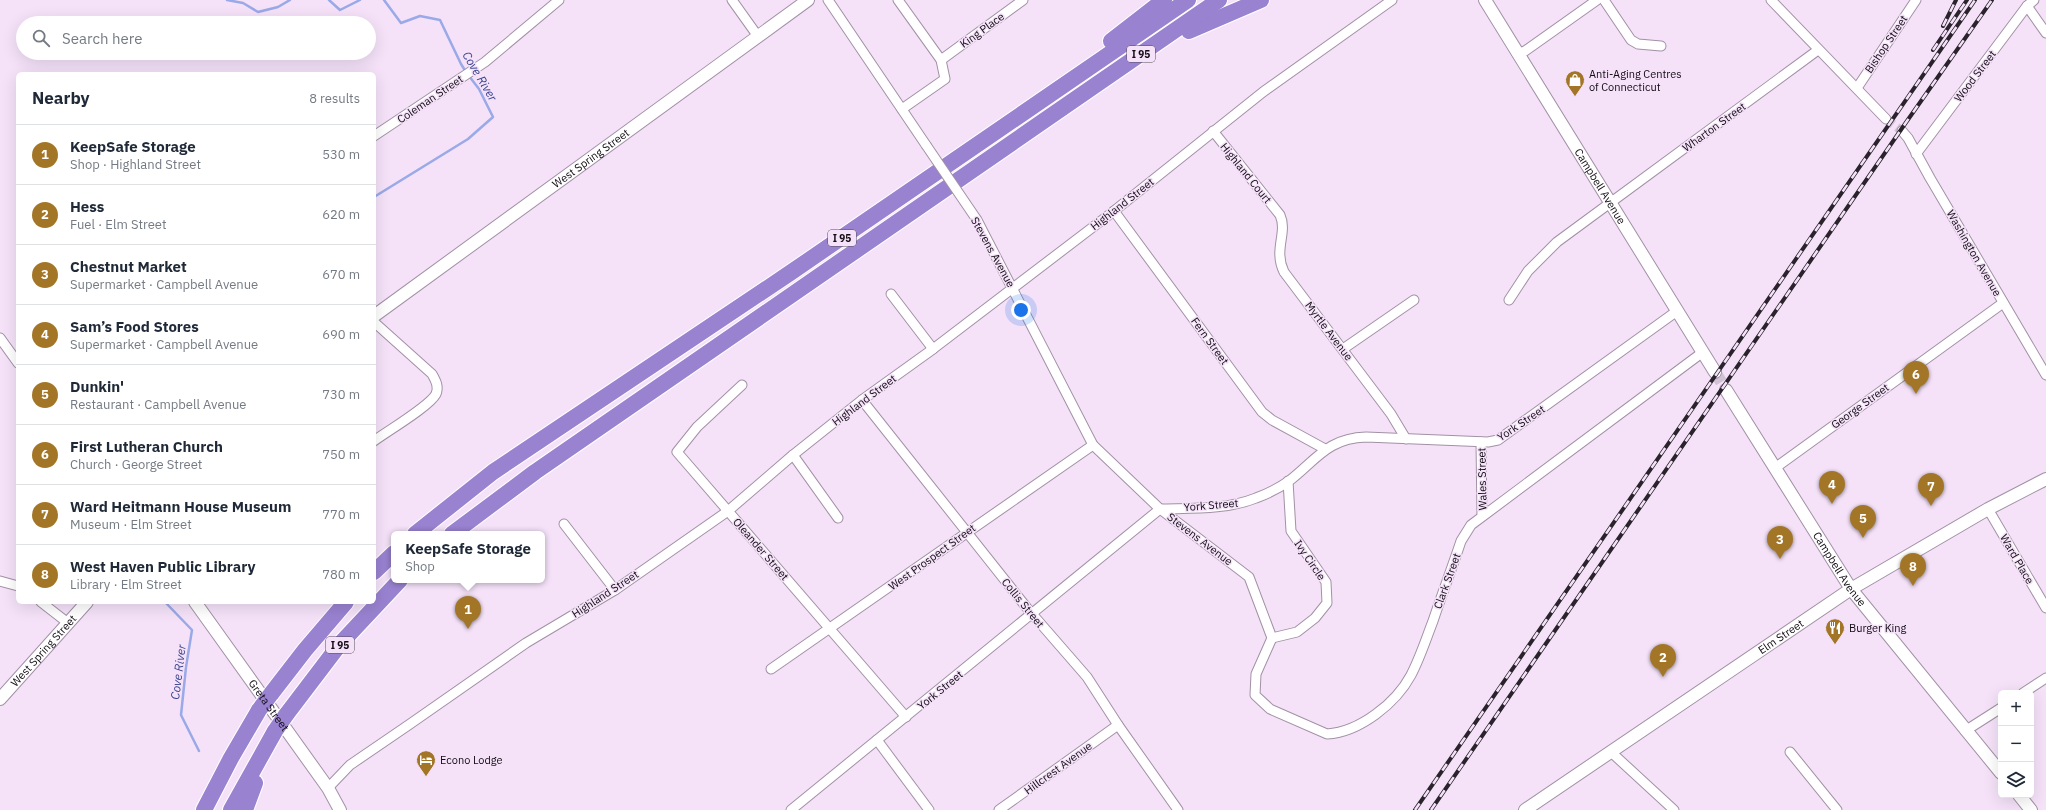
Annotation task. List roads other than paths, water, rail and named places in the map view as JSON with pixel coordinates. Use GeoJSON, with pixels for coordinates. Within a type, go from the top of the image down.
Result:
{"type":"FeatureCollection","features":[{"type":"Feature","properties":{"kind":"highway"},"geometry":{"type":"LineString","coordinates":[[983,141],[1164,0]]}},
{"type":"Feature","properties":{"kind":"highway","name":"I 95"},"geometry":{"type":"LineString","coordinates":[[419,531],[459,497],[500,467],[772,286],[1188,0]]}},
{"type":"Feature","properties":{"kind":"highway","name":"I 95"},"geometry":{"type":"LineString","coordinates":[[456,531],[541,468],[1219,0]]}},
{"type":"Feature","properties":{"kind":"highway"},"geometry":{"type":"LineString","coordinates":[[1062,108],[1197,26],[1261,0]]}},
{"type":"Feature","properties":{"kind":"highway"},"geometry":{"type":"LineString","coordinates":[[376,570],[391,556]]}},
{"type":"Feature","properties":{"kind":"highway","name":"I 95"},"geometry":{"type":"LineString","coordinates":[[231,810],[275,731],[286,715],[340,644],[397,583]]}},
{"type":"Feature","properties":{"kind":"highway","name":"I 95"},"geometry":{"type":"LineString","coordinates":[[204,810],[231,758],[260,710],[300,656],[344,604]]}},
{"type":"Feature","properties":{"kind":"highway"},"geometry":{"type":"LineString","coordinates":[[245,810],[275,731]]}},
{"type":"Feature","properties":{"kind":"main road","name":"West Spring Street"},"geometry":{"type":"LineString","coordinates":[[376,315],[624,135],[757,35],[808,0]]}},
{"type":"Feature","properties":{"kind":"main road","name":"Campbell Avenue"},"geometry":{"type":"LineString","coordinates":[[1485,0],[1715,372]]}},
{"type":"Feature","properties":{"kind":"main road","name":"Campbell Avenue"},"geometry":{"type":"LineString","coordinates":[[1726,390],[1851,590],[1998,770]]}},
{"type":"Feature","properties":{"kind":"main road","name":"Elm Street"},"geometry":{"type":"LineString","coordinates":[[1525,810],[1851,590],[1988,509],[2046,479]]}},
{"type":"Feature","properties":{"kind":"main road","name":"West Spring Street"},"geometry":{"type":"LineString","coordinates":[[0,699],[85,604]]}},
{"type":"Feature","properties":{"kind":"main road","name":"Greta Street"},"geometry":{"type":"LineString","coordinates":[[196,604],[328,788],[340,810]]}},
{"type":"Feature","properties":{"kind":"main road"},"geometry":{"type":"LineString","coordinates":[[2021,798],[2031,810]]}},
{"type":"Feature","properties":{"kind":"street","name":"Coleman Street"},"geometry":{"type":"LineString","coordinates":[[376,135],[468,73],[559,0]]}},
{"type":"Feature","properties":{"kind":"street"},"geometry":{"type":"LineString","coordinates":[[732,0],[757,35]]}},
{"type":"Feature","properties":{"kind":"street","name":"Stevens Avenue"},"geometry":{"type":"LineString","coordinates":[[828,0],[976,220],[1013,287],[1094,445],[1160,509],[1249,576],[1272,638]]}},
{"type":"Feature","properties":{"kind":"street"},"geometry":{"type":"LineString","coordinates":[[898,0],[941,60],[945,79],[902,109]]}},
{"type":"Feature","properties":{"kind":"street","name":"King Place"},"geometry":{"type":"LineString","coordinates":[[941,60],[1024,0]]}},
{"type":"Feature","properties":{"kind":"street","name":"Highland Street"},"geometry":{"type":"LineString","coordinates":[[328,788],[350,765],[526,643],[615,590],[728,511],[793,455],[862,400],[933,349],[1114,211],[1263,92],[1392,0]]}},
{"type":"Feature","properties":{"kind":"street"},"geometry":{"type":"LineString","coordinates":[[1517,54],[1525,51],[1597,0]]}},
{"type":"Feature","properties":{"kind":"street"},"geometry":{"type":"LineString","coordinates":[[1604,0],[1631,40],[1638,44],[1661,46]]}},
{"type":"Feature","properties":{"kind":"street"},"geometry":{"type":"LineString","coordinates":[[1772,0],[1818,50],[1886,119]]}},
{"type":"Feature","properties":{"kind":"street","name":"Bishop Street"},"geometry":{"type":"LineString","coordinates":[[1857,88],[1916,0]]}},
{"type":"Feature","properties":{"kind":"street"},"geometry":{"type":"LineString","coordinates":[[2031,3],[2046,33]]}},
{"type":"Feature","properties":{"kind":"street","name":"Wood Street"},"geometry":{"type":"LineString","coordinates":[[1916,154],[2031,3]]}},
{"type":"Feature","properties":{"kind":"street","name":"Wharton Street"},"geometry":{"type":"LineString","coordinates":[[1509,300],[1528,271],[1557,242],[1818,50]]}},
{"type":"Feature","properties":{"kind":"street","name":"Highland Court"},"geometry":{"type":"LineString","coordinates":[[1213,131],[1280,215]]}},
{"type":"Feature","properties":{"kind":"street","name":"Washington Avenue"},"geometry":{"type":"LineString","coordinates":[[1902,131],[1908,138],[2046,375]]}},
{"type":"Feature","properties":{"kind":"street","name":"Fern Street"},"geometry":{"type":"LineString","coordinates":[[1114,211],[1262,412],[1272,420],[1325,449]]}},
{"type":"Feature","properties":{"kind":"street","name":"Myrtle Avenue"},"geometry":{"type":"LineString","coordinates":[[1280,215],[1283,227],[1279,250],[1282,267],[1391,414],[1406,439]]}},
{"type":"Feature","properties":{"kind":"street"},"geometry":{"type":"LineString","coordinates":[[891,294],[933,349]]}},
{"type":"Feature","properties":{"kind":"street"},"geometry":{"type":"LineString","coordinates":[[1343,349],[1414,300]]}},
{"type":"Feature","properties":{"kind":"street","name":"George Street"},"geometry":{"type":"LineString","coordinates":[[1775,468],[2003,303]]}},
{"type":"Feature","properties":{"kind":"street","name":"York Street"},"geometry":{"type":"LineString","coordinates":[[791,810],[1160,509],[1215,507],[1242,503],[1268,493],[1288,481],[1325,449],[1346,439],[1357,437],[1493,442],[1503,438],[1677,311]]}},
{"type":"Feature","properties":{"kind":"street"},"geometry":{"type":"LineString","coordinates":[[376,324],[432,374],[436,381],[437,388],[431,400],[376,440]]}},
{"type":"Feature","properties":{"kind":"street"},"geometry":{"type":"LineString","coordinates":[[0,338],[16,360]]}},
{"type":"Feature","properties":{"kind":"street","name":"Clark Street"},"geometry":{"type":"LineString","coordinates":[[1272,638],[1256,674],[1255,695],[1270,709],[1320,732],[1336,734],[1356,726],[1368,719],[1394,698],[1411,675],[1421,654],[1461,541],[1471,525],[1703,352]]}},
{"type":"Feature","properties":{"kind":"street","name":"Oleander Street"},"geometry":{"type":"LineString","coordinates":[[742,385],[697,427],[677,452],[906,717]]}},
{"type":"Feature","properties":{"kind":"street","name":"Collis Street"},"geometry":{"type":"LineString","coordinates":[[862,400],[1032,614],[1087,677],[1118,725],[1178,810]]}},
{"type":"Feature","properties":{"kind":"street","name":"Wales Street"},"geometry":{"type":"LineString","coordinates":[[1481,442],[1482,516]]}},
{"type":"Feature","properties":{"kind":"street","name":"West Prospect Street"},"geometry":{"type":"LineString","coordinates":[[771,669],[831,629],[967,532],[1094,445]]}},
{"type":"Feature","properties":{"kind":"street"},"geometry":{"type":"LineString","coordinates":[[793,455],[838,518]]}},
{"type":"Feature","properties":{"kind":"street","name":"Ivy Circle"},"geometry":{"type":"LineString","coordinates":[[1272,638],[1297,632],[1315,618],[1327,604],[1326,582],[1291,532],[1288,481]]}},
{"type":"Feature","properties":{"kind":"street","name":"Ward Place"},"geometry":{"type":"LineString","coordinates":[[1988,509],[2046,608]]}},
{"type":"Feature","properties":{"kind":"street"},"geometry":{"type":"LineString","coordinates":[[564,524],[615,590]]}},
{"type":"Feature","properties":{"kind":"street"},"geometry":{"type":"LineString","coordinates":[[0,581],[16,585]]}},
{"type":"Feature","properties":{"kind":"street"},"geometry":{"type":"LineString","coordinates":[[44,604],[68,623]]}},
{"type":"Feature","properties":{"kind":"street"},"geometry":{"type":"LineString","coordinates":[[2028,690],[2046,678]]}},
{"type":"Feature","properties":{"kind":"street"},"geometry":{"type":"LineString","coordinates":[[1965,731],[1998,710]]}},
{"type":"Feature","properties":{"kind":"street","name":"Hillcrest Avenue"},"geometry":{"type":"LineString","coordinates":[[999,810],[1118,725]]}},
{"type":"Feature","properties":{"kind":"street"},"geometry":{"type":"LineString","coordinates":[[877,740],[929,810]]}},
{"type":"Feature","properties":{"kind":"street"},"geometry":{"type":"LineString","coordinates":[[1611,752],[1674,810]]}},
{"type":"Feature","properties":{"kind":"street"},"geometry":{"type":"LineString","coordinates":[[1790,752],[1837,810]]}},
{"type":"Feature","properties":{"kind":"waterway","name":"Cove River"},"geometry":{"type":"LineString","coordinates":[[227,0],[243,3],[258,12],[278,7],[290,0]]}},
{"type":"Feature","properties":{"kind":"waterway","name":"Cove River"},"geometry":{"type":"LineString","coordinates":[[329,0],[340,10],[360,0]]}},
{"type":"Feature","properties":{"kind":"waterway","name":"Cove River"},"geometry":{"type":"LineString","coordinates":[[384,0],[401,23],[420,16],[440,20],[466,72]]}},
{"type":"Feature","properties":{"kind":"waterway","name":"Cove River"},"geometry":{"type":"LineString","coordinates":[[376,196],[468,139],[493,117],[479,89],[469,76]]}},
{"type":"Feature","properties":{"kind":"waterway","name":"Cove River"},"geometry":{"type":"LineString","coordinates":[[167,604],[192,630],[186,667],[181,715],[199,751]]}},
{"type":"Feature","properties":{"kind":"tunnel"},"geometry":{"type":"LineString","coordinates":[[1886,119],[1902,131]]}},
{"type":"Feature","properties":{"kind":"tunnel"},"geometry":{"type":"LineString","coordinates":[[1715,372],[1726,390]]}},
{"type":"Feature","properties":{"kind":"railway"},"geometry":{"type":"LineString","coordinates":[[1943,26],[1956,0]]}},
{"type":"Feature","properties":{"kind":"railway"},"geometry":{"type":"LineString","coordinates":[[1933,50],[1967,0]]}},
{"type":"Feature","properties":{"kind":"railway"},"geometry":{"type":"LineString","coordinates":[[1415,810],[1975,0]]}},
{"type":"Feature","properties":{"kind":"railway"},"geometry":{"type":"LineString","coordinates":[[1431,810],[1992,0]]}},
{"type":"Feature","properties":{"kind":"place","name":"Anti-Aging Centres of Connecticut"},"geometry":{"type":"Point","coordinates":[1575,97]}},
{"type":"Feature","properties":{"kind":"place","name":"First Lutheran Church"},"geometry":{"type":"Point","coordinates":[1916,394]}},
{"type":"Feature","properties":{"kind":"place","name":"Sam’s Food Stores"},"geometry":{"type":"Point","coordinates":[1832,504]}},
{"type":"Feature","properties":{"kind":"place","name":"Ward Heitmann House Museum"},"geometry":{"type":"Point","coordinates":[1931,506]}},
{"type":"Feature","properties":{"kind":"place","name":"Dunkin'"},"geometry":{"type":"Point","coordinates":[1863,538]}},
{"type":"Feature","properties":{"kind":"place","name":"Chestnut Market"},"geometry":{"type":"Point","coordinates":[1780,559]}},
{"type":"Feature","properties":{"kind":"place","name":"West Haven Public Library"},"geometry":{"type":"Point","coordinates":[1913,586]}},
{"type":"Feature","properties":{"kind":"place","name":"KeepSafe Storage"},"geometry":{"type":"Point","coordinates":[468,629]}},
{"type":"Feature","properties":{"kind":"place","name":"Burger King"},"geometry":{"type":"Point","coordinates":[1835,645]}},
{"type":"Feature","properties":{"kind":"place","name":"Hess"},"geometry":{"type":"Point","coordinates":[1663,677]}},
{"type":"Feature","properties":{"kind":"place","name":"Econo Lodge"},"geometry":{"type":"Point","coordinates":[426,777]}}]}
